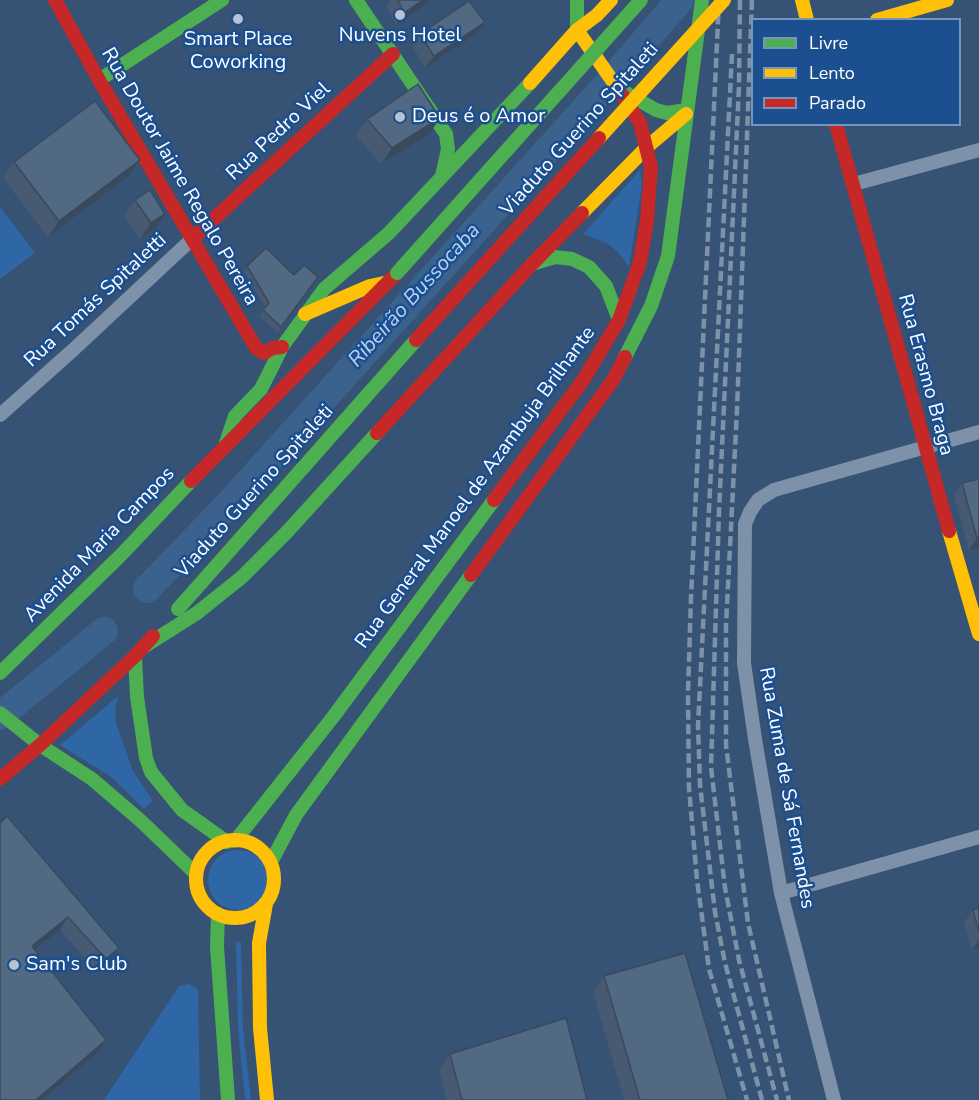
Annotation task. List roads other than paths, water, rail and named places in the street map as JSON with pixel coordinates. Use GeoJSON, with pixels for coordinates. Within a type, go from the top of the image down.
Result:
{"type":"FeatureCollection","features":[{"type":"Feature","properties":{"kind":"main road","name":"Rua Doutor Jaime Regalo Pereira"},"geometry":{"type":"LineString","coordinates":[[55,0],[99,80],[256,348],[264,352],[282,347]]}},
{"type":"Feature","properties":{"kind":"main road"},"geometry":{"type":"LineString","coordinates":[[99,80],[222,0]]}},
{"type":"Feature","properties":{"kind":"main road"},"geometry":{"type":"LineString","coordinates":[[356,0],[446,134],[448,149],[442,177]]}},
{"type":"Feature","properties":{"kind":"main road"},"geometry":{"type":"LineString","coordinates":[[577,0],[577,30]]}},
{"type":"Feature","properties":{"kind":"main road","name":"Avenida Maria Campos"},"geometry":{"type":"LineString","coordinates":[[226,443],[235,416],[261,389],[282,347],[324,289],[389,233],[485,132],[577,30],[597,15],[611,0]]}},
{"type":"Feature","properties":{"kind":"main road","name":"Avenida Maria Campos"},"geometry":{"type":"LineString","coordinates":[[0,674],[121,555],[226,443],[393,278],[641,0]]}},
{"type":"Feature","properties":{"kind":"main road"},"geometry":{"type":"LineString","coordinates":[[271,862],[296,815],[613,381],[651,306],[668,256],[702,0]]}},
{"type":"Feature","properties":{"kind":"main road","name":"Viaduto Guerino Spitaleti"},"geometry":{"type":"LineString","coordinates":[[140,651],[444,309],[724,0]]}},
{"type":"Feature","properties":{"kind":"main road"},"geometry":{"type":"LineString","coordinates":[[802,0],[806,18]]}},
{"type":"Feature","properties":{"kind":"main road"},"geometry":{"type":"LineString","coordinates":[[884,18],[947,0]]}},
{"type":"Feature","properties":{"kind":"main road","name":"Rua General Manoel de Azambuja Brilhante"},"geometry":{"type":"LineString","coordinates":[[231,841],[333,717],[577,388],[606,345],[619,320],[640,262],[647,221],[651,167],[640,123],[607,71],[577,30]]}},
{"type":"Feature","properties":{"kind":"main road","name":"Rua Pedro Viel"},"geometry":{"type":"LineString","coordinates":[[192,239],[393,54]]}},
{"type":"Feature","properties":{"kind":"main road"},"geometry":{"type":"LineString","coordinates":[[618,88],[656,110],[667,113],[686,112]]}},
{"type":"Feature","properties":{"kind":"main road"},"geometry":{"type":"LineString","coordinates":[[0,779],[36,742],[140,651],[197,613],[249,569],[294,524],[532,264],[647,147],[686,112]]}},
{"type":"Feature","properties":{"kind":"main road","name":"Rua Erasmo Braga"},"geometry":{"type":"LineString","coordinates":[[837,126],[924,446],[979,634]]}},
{"type":"Feature","properties":{"kind":"main road"},"geometry":{"type":"LineString","coordinates":[[446,134],[460,137],[485,132]]}},
{"type":"Feature","properties":{"kind":"main road"},"geometry":{"type":"LineString","coordinates":[[532,264],[555,257],[572,259],[589,267],[606,286],[619,320]]}},
{"type":"Feature","properties":{"kind":"main road"},"geometry":{"type":"LineString","coordinates":[[305,314],[393,278]]}},
{"type":"Feature","properties":{"kind":"main road"},"geometry":{"type":"LineString","coordinates":[[140,651],[137,697],[146,758],[151,772],[182,810],[231,841],[256,846],[271,862],[274,884],[266,904],[259,943],[260,1028],[267,1100]]}},
{"type":"Feature","properties":{"kind":"main road"},"geometry":{"type":"LineString","coordinates":[[0,713],[36,742],[92,779],[141,821],[196,874]]}},
{"type":"Feature","properties":{"kind":"main road"},"geometry":{"type":"LineString","coordinates":[[231,841],[218,845],[203,857],[196,874],[200,897],[210,910],[228,918],[249,916],[266,904]]}},
{"type":"Feature","properties":{"kind":"main road"},"geometry":{"type":"LineString","coordinates":[[218,914],[222,1034],[228,1100]]}},
{"type":"Feature","properties":{"kind":"street"},"geometry":{"type":"LineString","coordinates":[[854,184],[979,150]]}},
{"type":"Feature","properties":{"kind":"street","name":"Rua Tomás Spitaletti"},"geometry":{"type":"LineString","coordinates":[[0,415],[192,239]]}},
{"type":"Feature","properties":{"kind":"street"},"geometry":{"type":"LineString","coordinates":[[924,446],[979,432]]}},
{"type":"Feature","properties":{"kind":"street","name":"Rua Zuma de Sá Fernandes"},"geometry":{"type":"LineString","coordinates":[[834,1100],[781,893],[754,739],[744,663],[745,524],[758,500],[774,490],[924,446]]}},
{"type":"Feature","properties":{"kind":"street"},"geometry":{"type":"LineString","coordinates":[[781,893],[979,837]]}},
{"type":"Feature","properties":{"kind":"waterway","name":"Ribeirão Bussocaba"},"geometry":{"type":"LineString","coordinates":[[147,589],[225,508],[609,82],[680,0]]}},
{"type":"Feature","properties":{"kind":"waterway","name":"Ribeirão Bussocaba"},"geometry":{"type":"LineString","coordinates":[[0,716],[104,631]]}},
{"type":"Feature","properties":{"kind":"railway"},"geometry":{"type":"LineString","coordinates":[[719,0],[691,598],[688,693],[689,788],[697,880],[709,969],[747,1100]]}},
{"type":"Feature","properties":{"kind":"railway"},"geometry":{"type":"LineString","coordinates":[[740,0],[739,86],[719,511],[711,767],[725,888],[739,960],[777,1100]]}},
{"type":"Feature","properties":{"kind":"railway"},"geometry":{"type":"LineString","coordinates":[[751,18],[752,0]]}},
{"type":"Feature","properties":{"kind":"railway"},"geometry":{"type":"LineString","coordinates":[[751,27],[737,410],[726,625],[726,745],[748,923],[789,1100]]}},
{"type":"Feature","properties":{"kind":"railway"},"geometry":{"type":"LineString","coordinates":[[732,54],[698,726],[700,785],[715,912],[725,963],[762,1100]]}},
{"type":"Feature","properties":{"kind":"place","name":"Nuvens Hotel"},"geometry":{"type":"Point","coordinates":[400,15]}},
{"type":"Feature","properties":{"kind":"place","name":"Smart Place Coworking"},"geometry":{"type":"Point","coordinates":[238,19]}},
{"type":"Feature","properties":{"kind":"place","name":"Deus é o Amor"},"geometry":{"type":"Point","coordinates":[400,117]}},
{"type":"Feature","properties":{"kind":"place","name":"Sam's Club"},"geometry":{"type":"Point","coordinates":[14,965]}}]}
